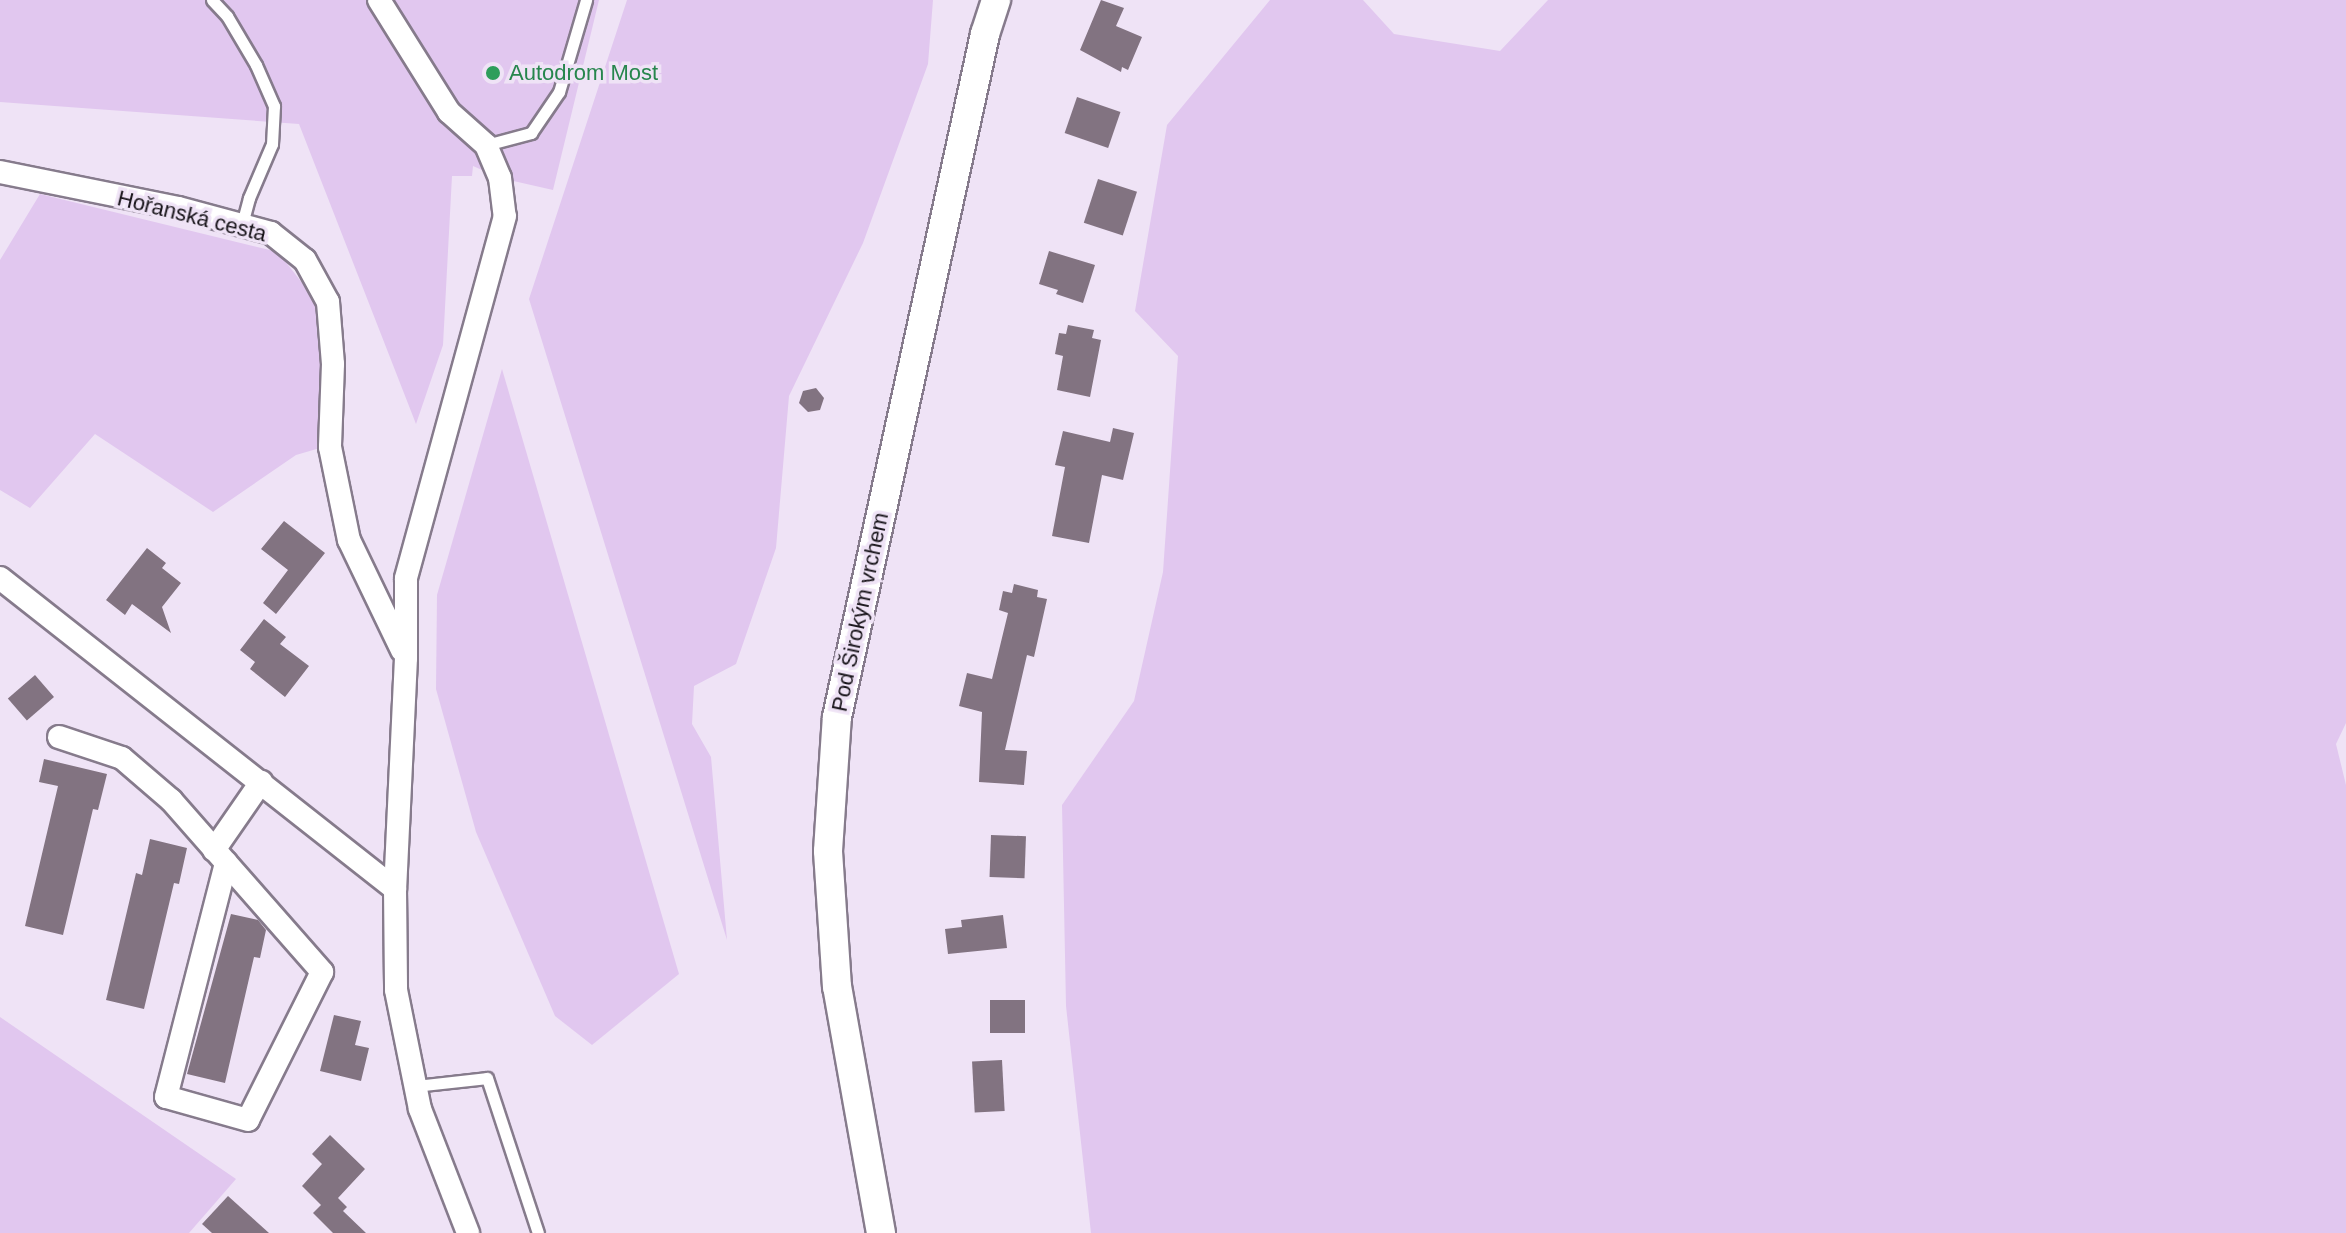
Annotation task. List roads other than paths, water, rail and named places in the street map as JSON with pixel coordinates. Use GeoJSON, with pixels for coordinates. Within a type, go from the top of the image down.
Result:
{"type":"FeatureCollection","features":[{"type":"Feature","properties":{"kind":"street"},"geometry":{"type":"LineString","coordinates":[[379,0],[449,112],[486,145],[500,178],[505,216],[406,579],[406,658]]}},
{"type":"Feature","properties":{"kind":"street","name":"Pod Širokým vrchem"},"geometry":{"type":"LineString","coordinates":[[881,1233],[837,987],[828,851],[837,717],[978,65],[996,0]]}},
{"type":"Feature","properties":{"kind":"street","name":"Hořanská cesta"},"geometry":{"type":"LineString","coordinates":[[0,172],[178,208],[271,233],[305,260],[328,302],[333,364],[330,447],[349,540],[406,658],[395,889],[396,990],[420,1109],[468,1233]]}},
{"type":"Feature","properties":{"kind":"street"},"geometry":{"type":"LineString","coordinates":[[0,578],[395,889]]}},
{"type":"Feature","properties":{"kind":"street"},"geometry":{"type":"LineString","coordinates":[[59,737],[122,758],[171,800],[220,856],[322,972],[248,1120],[166,1097],[220,856],[261,782]]}},
{"type":"Feature","properties":{"kind":"lane"},"geometry":{"type":"LineString","coordinates":[[212,0],[227,16],[256,65],[274,106],[272,144],[249,198],[242,225]]}},
{"type":"Feature","properties":{"kind":"lane"},"geometry":{"type":"LineString","coordinates":[[486,145],[531,133],[538,123],[559,92],[586,0]]}},
{"type":"Feature","properties":{"kind":"lane"},"geometry":{"type":"LineString","coordinates":[[415,1086],[487,1078],[538,1233]]}},
{"type":"Feature","properties":{"kind":"place","name":"Autodrom Most"},"geometry":{"type":"Point","coordinates":[493,73]}}]}
